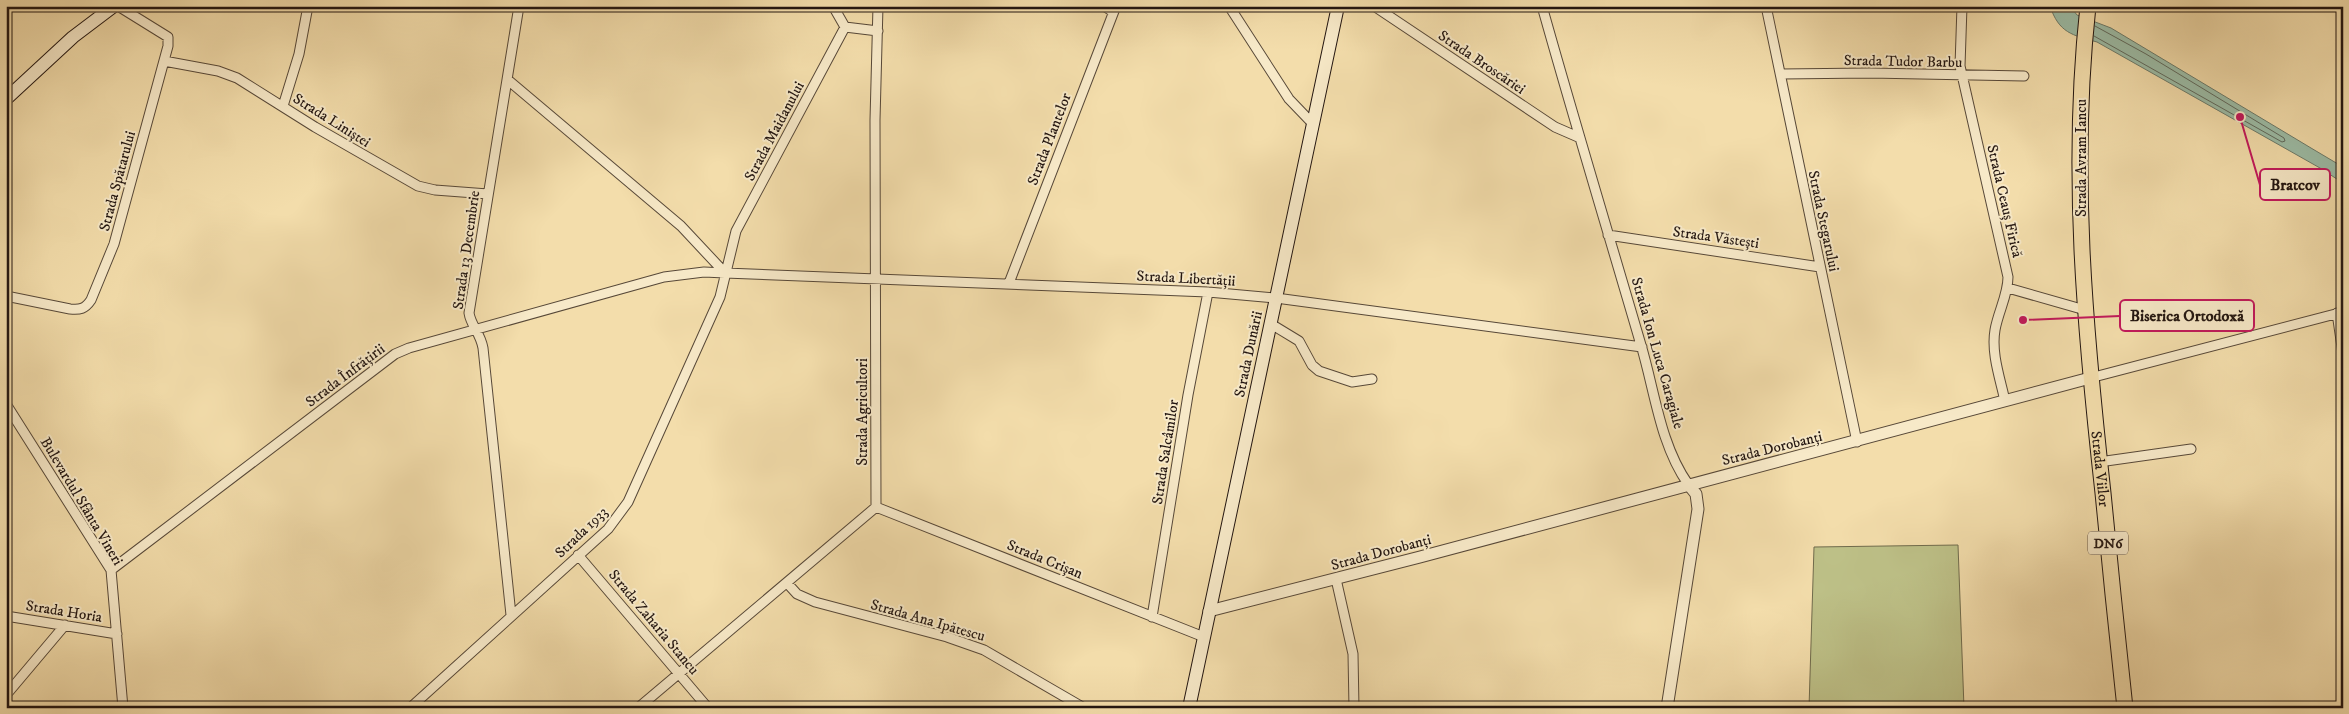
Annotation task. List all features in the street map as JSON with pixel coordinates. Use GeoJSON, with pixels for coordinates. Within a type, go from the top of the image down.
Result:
{"type":"FeatureCollection","features":[{"type":"Feature","properties":{"kind":"highway","name":"Strada Avram Iancu"},"geometry":{"type":"LineString","coordinates":[[2088,6],[2081,103],[2080,198],[2090,378]]}},
{"type":"Feature","properties":{"kind":"highway","name":"Strada Viilor"},"geometry":{"type":"LineString","coordinates":[[2090,378],[2125,708]]}},
{"type":"Feature","properties":{"kind":"main road"},"geometry":{"type":"LineString","coordinates":[[6,99],[73,37],[116,6]]}},
{"type":"Feature","properties":{"kind":"main road","name":"Strada Dunării"},"geometry":{"type":"LineString","coordinates":[[1189,708],[1338,6]]}},
{"type":"Feature","properties":{"kind":"street","name":"Strada Spătarului"},"geometry":{"type":"LineString","coordinates":[[6,296],[79,310],[86,307],[91,300],[114,244],[164,61],[168,37],[116,6]]}},
{"type":"Feature","properties":{"kind":"street"},"geometry":{"type":"LineString","coordinates":[[283,106],[299,54],[308,6]]}},
{"type":"Feature","properties":{"kind":"street","name":"Strada 13 Decembrie"},"geometry":{"type":"LineString","coordinates":[[511,615],[483,348],[478,330],[470,320],[469,313],[519,6]]}},
{"type":"Feature","properties":{"kind":"street"},"geometry":{"type":"LineString","coordinates":[[833,6],[845,27],[878,31]]}},
{"type":"Feature","properties":{"kind":"street","name":"Strada Agricultori"},"geometry":{"type":"LineString","coordinates":[[876,507],[877,277],[875,120],[878,6]]}},
{"type":"Feature","properties":{"kind":"street"},"geometry":{"type":"LineString","coordinates":[[1104,6],[1114,9]]}},
{"type":"Feature","properties":{"kind":"street"},"geometry":{"type":"LineString","coordinates":[[1229,6],[1289,99],[1313,124]]}},
{"type":"Feature","properties":{"kind":"street","name":"Strada Broscăriei"},"geometry":{"type":"LineString","coordinates":[[1374,6],[1555,127],[1578,137]]}},
{"type":"Feature","properties":{"kind":"street","name":"Strada Ion Luca Caragiale"},"geometry":{"type":"LineString","coordinates":[[1542,6],[1578,137],[1642,347],[1669,451],[1696,494],[1698,509],[1667,708]]}},
{"type":"Feature","properties":{"kind":"street","name":"Strada Stegarului"},"geometry":{"type":"LineString","coordinates":[[1766,6],[1857,442]]}},
{"type":"Feature","properties":{"kind":"street","name":"Strada Ceauș Firică"},"geometry":{"type":"LineString","coordinates":[[1962,6],[1959,47],[1962,75],[1993,203],[2008,277],[2008,288],[1995,330],[1994,341],[1995,356],[2005,400]]}},
{"type":"Feature","properties":{"kind":"street","name":"Strada Plantelor"},"geometry":{"type":"LineString","coordinates":[[1009,283],[1114,9]]}},
{"type":"Feature","properties":{"kind":"street","name":"Strada Maidanului"},"geometry":{"type":"LineString","coordinates":[[725,273],[736,231],[845,27]]}},
{"type":"Feature","properties":{"kind":"street","name":"Strada Liniștei"},"geometry":{"type":"LineString","coordinates":[[164,61],[237,78],[339,142],[418,186],[435,190],[488,194]]}},
{"type":"Feature","properties":{"kind":"street","name":"Strada Tudor Barbu"},"geometry":{"type":"LineString","coordinates":[[1781,74],[2024,76]]}},
{"type":"Feature","properties":{"kind":"street"},"geometry":{"type":"LineString","coordinates":[[508,80],[681,226],[702,246],[725,273]]}},
{"type":"Feature","properties":{"kind":"street","name":"Strada Văstești"},"geometry":{"type":"LineString","coordinates":[[1608,235],[1820,267]]}},
{"type":"Feature","properties":{"kind":"street","name":"Strada Înfrățirii"},"geometry":{"type":"LineString","coordinates":[[111,570],[395,354],[409,348],[664,277],[704,272],[725,273]]}},
{"type":"Feature","properties":{"kind":"street","name":"Strada Libertății"},"geometry":{"type":"LineString","coordinates":[[725,273],[877,277],[1208,292],[1276,298],[1642,347]]}},
{"type":"Feature","properties":{"kind":"street","name":"Strada 1933"},"geometry":{"type":"LineString","coordinates":[[410,708],[608,529],[628,502],[720,297],[725,273]]}},
{"type":"Feature","properties":{"kind":"street"},"geometry":{"type":"LineString","coordinates":[[2008,288],[2085,310]]}},
{"type":"Feature","properties":{"kind":"street","name":"Strada Salcâmilor"},"geometry":{"type":"LineString","coordinates":[[1152,617],[1188,395],[1208,292]]}},
{"type":"Feature","properties":{"kind":"street"},"geometry":{"type":"LineString","coordinates":[[2340,313],[2343,354]]}},
{"type":"Feature","properties":{"kind":"street","name":"Strada Dorobanți"},"geometry":{"type":"LineString","coordinates":[[1209,612],[1688,484],[1857,442],[2005,400],[2340,313]]}},
{"type":"Feature","properties":{"kind":"street"},"geometry":{"type":"LineString","coordinates":[[1271,324],[1300,341],[1312,365],[1319,371],[1352,382],[1372,379]]}},
{"type":"Feature","properties":{"kind":"street","name":"Bulevardul Sfânta Vineri"},"geometry":{"type":"LineString","coordinates":[[6,404],[111,570],[123,708]]}},
{"type":"Feature","properties":{"kind":"street"},"geometry":{"type":"LineString","coordinates":[[2099,462],[2191,448]]}},
{"type":"Feature","properties":{"kind":"street"},"geometry":{"type":"LineString","coordinates":[[638,708],[876,507]]}},
{"type":"Feature","properties":{"kind":"street","name":"Strada Crișan"},"geometry":{"type":"LineString","coordinates":[[876,507],[1204,637]]}},
{"type":"Feature","properties":{"kind":"street","name":"Strada Zaharia Stancu"},"geometry":{"type":"LineString","coordinates":[[578,555],[708,708]]}},
{"type":"Feature","properties":{"kind":"street"},"geometry":{"type":"LineString","coordinates":[[1336,579],[1352,654],[1354,708]]}},
{"type":"Feature","properties":{"kind":"street","name":"Strada Ana Ipătescu"},"geometry":{"type":"LineString","coordinates":[[787,583],[797,594],[815,602],[947,637],[984,650],[1084,708]]}},
{"type":"Feature","properties":{"kind":"street","name":"Strada Horia"},"geometry":{"type":"LineString","coordinates":[[6,616],[117,634]]}},
{"type":"Feature","properties":{"kind":"street"},"geometry":{"type":"LineString","coordinates":[[6,695],[65,626]]}},
{"type":"Feature","properties":{"kind":"green space"},"geometry":{"type":"Polygon","coordinates":[[[1958,545],[1964,708],[1809,708],[1814,547],[1958,545]]]}},
{"type":"Feature","properties":{"kind":"water"},"geometry":{"type":"Polygon","coordinates":[[[2050,6],[2070,6],[2077,15],[2111,28],[2343,167],[2343,183],[2320,168],[2097,42],[2068,32],[2058,22],[2050,6]]]}},
{"type":"Feature","properties":{"kind":"place","name":"Bratcov"},"geometry":{"type":"Point","coordinates":[2240,117]}},
{"type":"Feature","properties":{"kind":"place","name":"Biserica Ortodoxă"},"geometry":{"type":"Point","coordinates":[2023,320]}}]}
